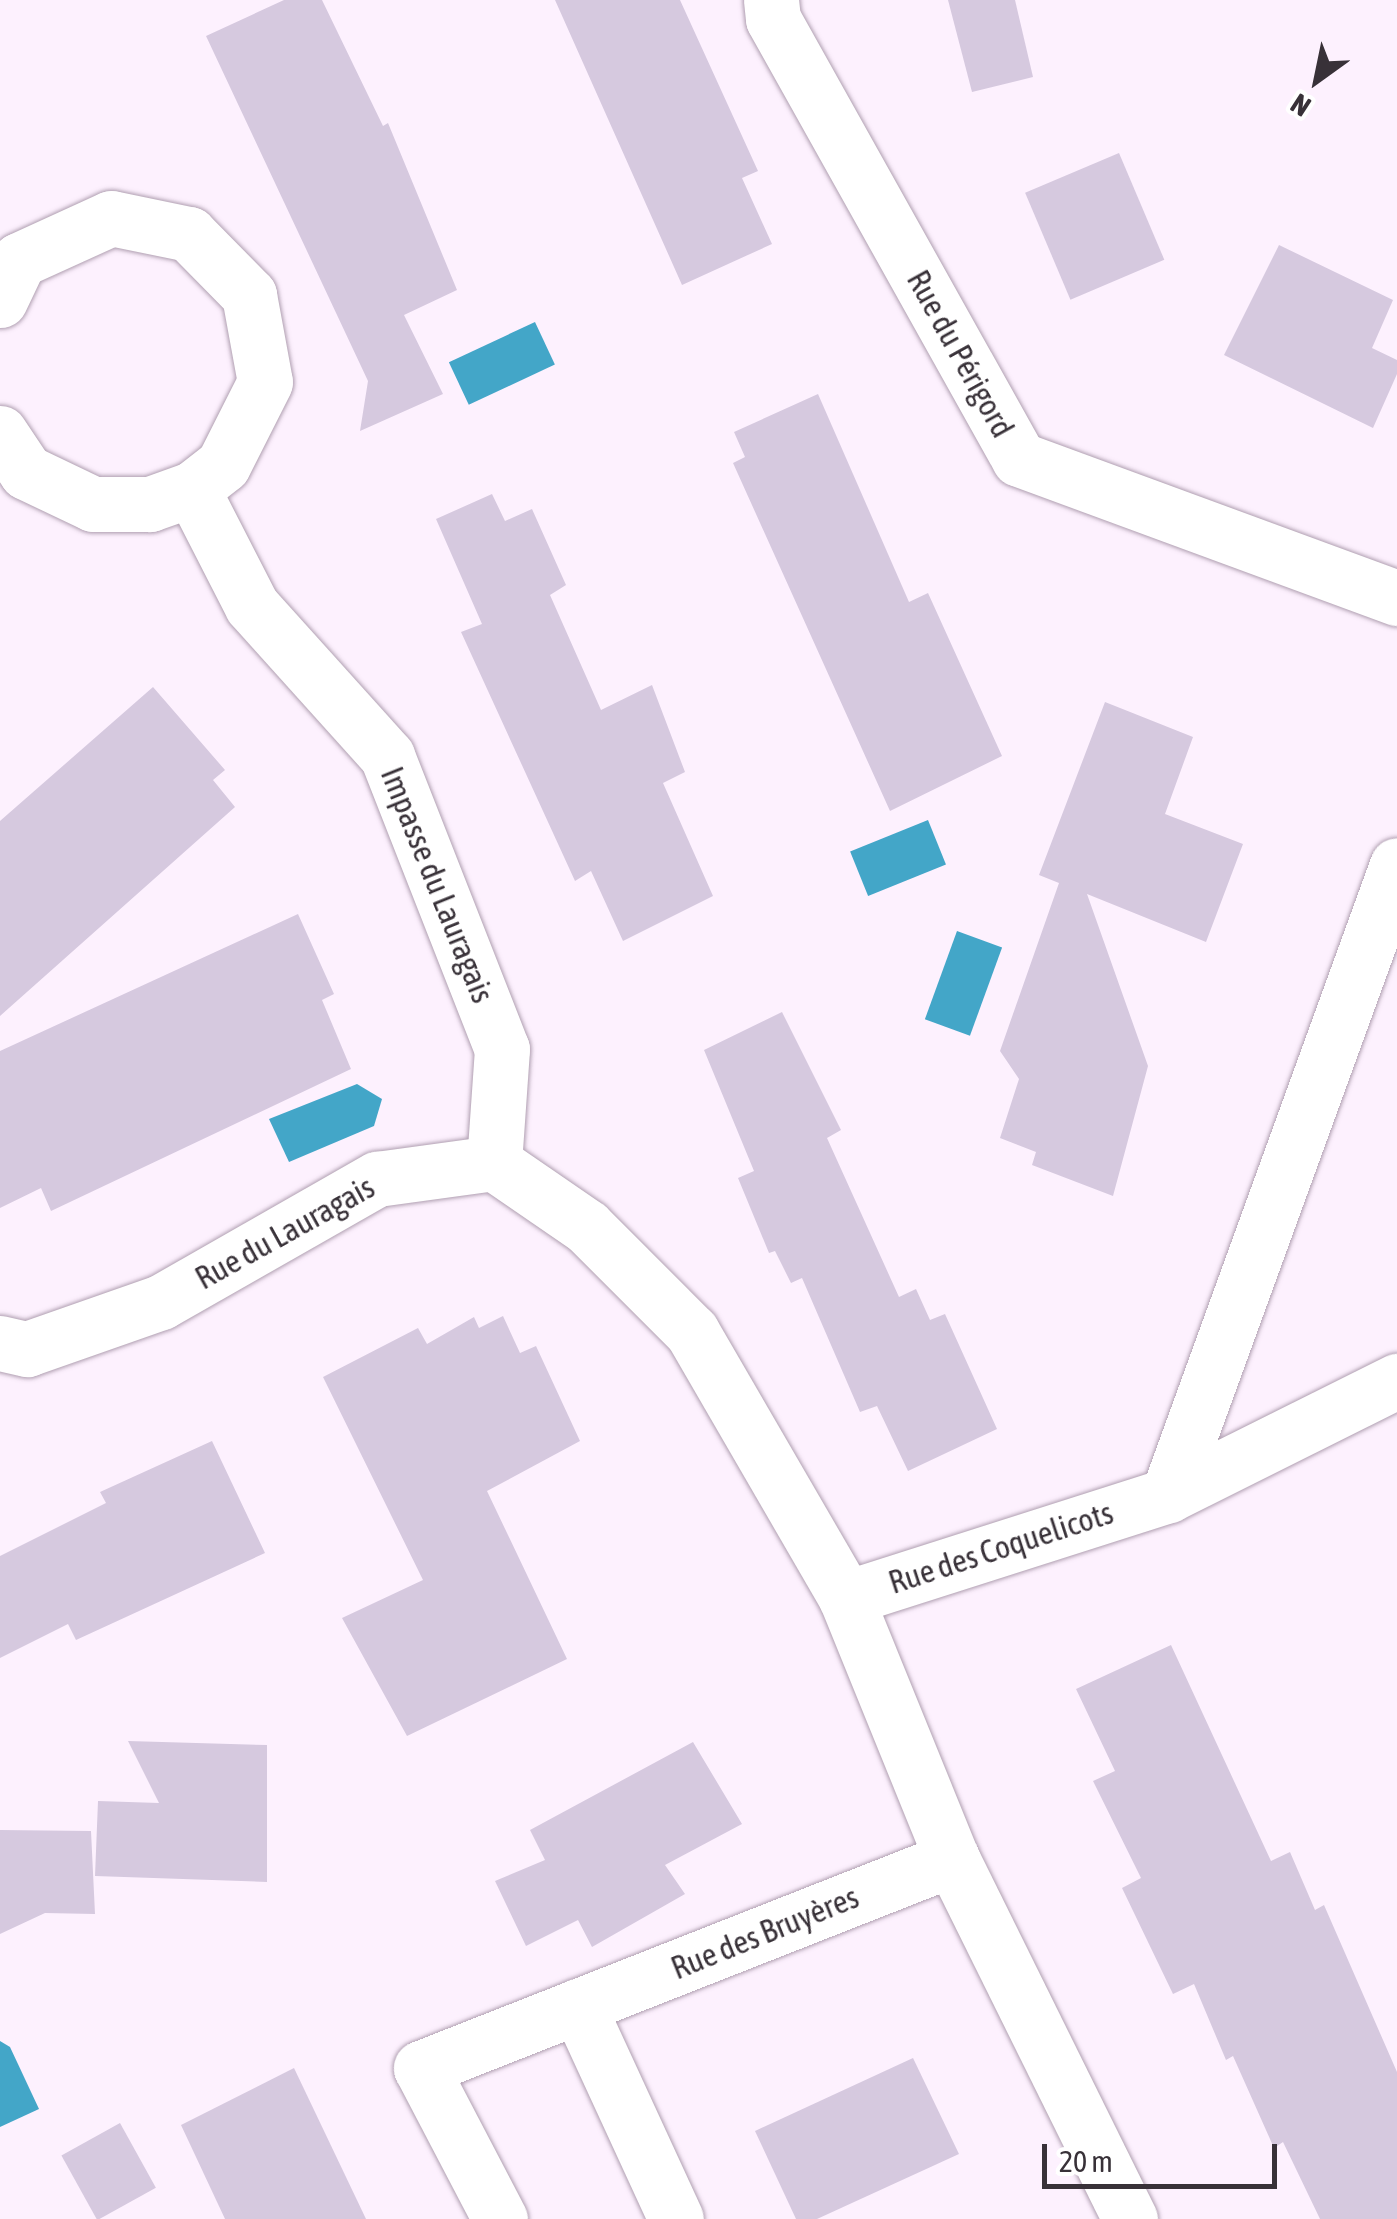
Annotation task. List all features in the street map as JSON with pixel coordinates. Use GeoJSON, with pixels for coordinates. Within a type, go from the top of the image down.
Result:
{"type":"FeatureCollection","features":[{"type":"Feature","properties":{"kind":"street","name":"Rue du Périgord"},"geometry":{"type":"LineString","coordinates":[[770,0],[773,18],[1019,459],[1397,598]]}},
{"type":"Feature","properties":{"kind":"street"},"geometry":{"type":"LineString","coordinates":[[0,300],[19,260],[112,218],[188,234],[249,295],[265,382],[223,466],[192,489],[150,504],[93,504],[26,472],[0,433]]}},
{"type":"Feature","properties":{"kind":"street","name":"Impasse du Lauragais"},"geometry":{"type":"LineString","coordinates":[[192,489],[252,606],[387,756],[502,1048],[494,1164]]}},
{"type":"Feature","properties":{"kind":"street"},"geometry":{"type":"LineString","coordinates":[[1168,1495],[1397,865]]}},
{"type":"Feature","properties":{"kind":"street"},"geometry":{"type":"LineString","coordinates":[[494,1164],[587,1227],[692,1332],[846,1598]]}},
{"type":"Feature","properties":{"kind":"street","name":"Rue du Lauragais"},"geometry":{"type":"LineString","coordinates":[[0,1344],[27,1349],[160,1302],[377,1180],[494,1164]]}},
{"type":"Feature","properties":{"kind":"street","name":"Rue des Coquelicots"},"geometry":{"type":"LineString","coordinates":[[1130,2219],[952,1859],[846,1598],[1168,1495],[1397,1381]]}},
{"type":"Feature","properties":{"kind":"street","name":"Rue des Bruyères"},"geometry":{"type":"LineString","coordinates":[[500,2219],[421,2068],[952,1859]]}},
{"type":"Feature","properties":{"kind":"street"},"geometry":{"type":"LineString","coordinates":[[578,2006],[676,2219]]}},
{"type":"Feature","properties":{"kind":"water"},"geometry":{"type":"Polygon","coordinates":[[[535,322],[555,365],[469,405],[449,362],[535,322]]]}},
{"type":"Feature","properties":{"kind":"water"},"geometry":{"type":"Polygon","coordinates":[[[928,820],[946,865],[868,896],[850,851],[928,820]]]}},
{"type":"Feature","properties":{"kind":"water"},"geometry":{"type":"Polygon","coordinates":[[[957,931],[1002,947],[970,1036],[925,1019],[957,931]]]}},
{"type":"Feature","properties":{"kind":"water"},"geometry":{"type":"Polygon","coordinates":[[[357,1084],[382,1099],[374,1126],[289,1162],[269,1119],[357,1084]]]}},
{"type":"Feature","properties":{"kind":"water"},"geometry":{"type":"Polygon","coordinates":[[[0,2041],[10,2047],[39,2109],[0,2127],[0,2041]]]}},
{"type":"Feature","properties":{"kind":"building"},"geometry":{"type":"Polygon","coordinates":[[[284,0],[322,0],[383,126],[388,123],[457,290],[404,315],[443,394],[360,431],[368,381],[206,36],[284,0]]]}},
{"type":"Feature","properties":{"kind":"building"},"geometry":{"type":"Polygon","coordinates":[[[555,0],[680,0],[758,171],[742,178],[772,244],[682,285],[555,0]]]}},
{"type":"Feature","properties":{"kind":"building"},"geometry":{"type":"Polygon","coordinates":[[[948,0],[1015,0],[1033,77],[972,92],[948,0]]]}},
{"type":"Feature","properties":{"kind":"building"},"geometry":{"type":"Polygon","coordinates":[[[1119,153],[1164,260],[1070,300],[1025,193],[1119,153]]]}},
{"type":"Feature","properties":{"kind":"building"},"geometry":{"type":"Polygon","coordinates":[[[1279,245],[1393,300],[1372,348],[1397,360],[1397,374],[1373,428],[1224,355],[1279,245]]]}},
{"type":"Feature","properties":{"kind":"building"},"geometry":{"type":"Polygon","coordinates":[[[818,394],[909,602],[928,593],[1002,756],[890,811],[733,463],[745,457],[734,432],[818,394]]]}},
{"type":"Feature","properties":{"kind":"building"},"geometry":{"type":"Polygon","coordinates":[[[492,494],[505,521],[532,509],[566,585],[550,595],[601,710],[652,685],[685,772],[663,783],[713,896],[623,941],[591,871],[575,881],[461,632],[482,624],[436,519],[492,494]]]}},
{"type":"Feature","properties":{"kind":"building"},"geometry":{"type":"Polygon","coordinates":[[[153,687],[225,770],[213,780],[235,807],[0,1016],[0,821],[153,687]]]}},
{"type":"Feature","properties":{"kind":"building"},"geometry":{"type":"Polygon","coordinates":[[[1105,702],[1193,737],[1165,814],[1243,844],[1206,942],[1087,894],[1148,1066],[1113,1196],[1032,1165],[1036,1152],[1000,1138],[1019,1079],[1000,1051],[1059,883],[1039,875],[1105,702]]]}},
{"type":"Feature","properties":{"kind":"building"},"geometry":{"type":"Polygon","coordinates":[[[298,914],[334,994],[322,1000],[351,1069],[51,1211],[41,1188],[0,1208],[0,1051],[298,914]]]}},
{"type":"Feature","properties":{"kind":"building"},"geometry":{"type":"Polygon","coordinates":[[[782,1012],[841,1130],[827,1138],[899,1297],[916,1289],[930,1320],[945,1314],[997,1429],[908,1471],[877,1406],[860,1412],[802,1278],[791,1283],[775,1251],[769,1253],[738,1178],[754,1171],[704,1050],[782,1012]]]}},
{"type":"Feature","properties":{"kind":"building"},"geometry":{"type":"Polygon","coordinates":[[[503,1316],[520,1353],[536,1346],[580,1441],[487,1491],[567,1659],[407,1736],[342,1618],[423,1580],[323,1377],[418,1328],[427,1344],[474,1317],[479,1328],[503,1316]]]}},
{"type":"Feature","properties":{"kind":"building"},"geometry":{"type":"Polygon","coordinates":[[[212,1441],[265,1553],[76,1640],[68,1624],[0,1658],[0,1556],[106,1503],[100,1492],[212,1441]]]}},
{"type":"Feature","properties":{"kind":"building"},"geometry":{"type":"Polygon","coordinates":[[[1171,1645],[1271,1861],[1290,1852],[1315,1910],[1324,1905],[1397,2072],[1397,2219],[1320,2219],[1283,2142],[1274,2148],[1233,2056],[1226,2060],[1194,1984],[1173,1994],[1122,1888],[1141,1878],[1093,1781],[1115,1771],[1076,1689],[1171,1645]]]}},
{"type":"Feature","properties":{"kind":"building"},"geometry":{"type":"Polygon","coordinates":[[[128,1741],[267,1745],[267,1882],[95,1876],[98,1801],[159,1803],[128,1741]]]}},
{"type":"Feature","properties":{"kind":"building"},"geometry":{"type":"Polygon","coordinates":[[[693,1742],[742,1824],[665,1865],[685,1894],[592,1947],[578,1920],[526,1946],[495,1881],[545,1860],[530,1830],[693,1742]]]}},
{"type":"Feature","properties":{"kind":"building"},"geometry":{"type":"Polygon","coordinates":[[[0,1830],[91,1831],[95,1914],[45,1913],[0,1934],[0,1830]]]}},
{"type":"Feature","properties":{"kind":"building"},"geometry":{"type":"Polygon","coordinates":[[[913,2058],[959,2154],[817,2219],[796,2219],[755,2131],[913,2058]]]}},
{"type":"Feature","properties":{"kind":"building"},"geometry":{"type":"Polygon","coordinates":[[[294,2068],[366,2219],[225,2219],[181,2125],[294,2068]]]}},
{"type":"Feature","properties":{"kind":"building"},"geometry":{"type":"Polygon","coordinates":[[[120,2123],[156,2188],[97,2219],[61,2155],[120,2123]]]}}]}
